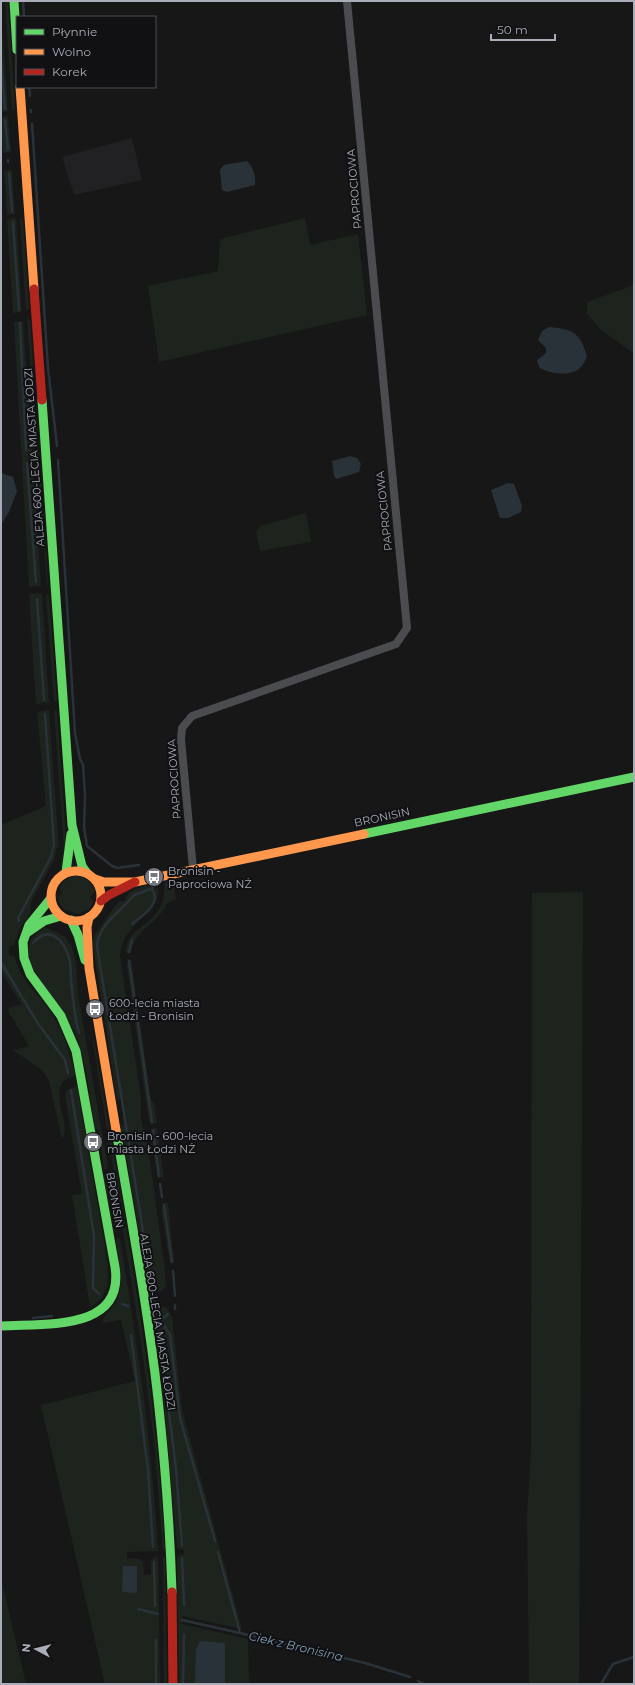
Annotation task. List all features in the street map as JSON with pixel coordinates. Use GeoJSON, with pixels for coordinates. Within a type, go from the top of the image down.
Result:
{"type":"FeatureCollection","features":[{"type":"Feature","properties":{"kind":"main road"},"geometry":{"type":"LineString","coordinates":[[14,1],[16,34]]}},
{"type":"Feature","properties":{"kind":"main road","name":"ALEJA 600-LECIA MIASTA ŁODZI"},"geometry":{"type":"LineString","coordinates":[[20,88],[72,825],[80,861],[87,873]]}},
{"type":"Feature","properties":{"kind":"main road","name":"BRONISIN"},"geometry":{"type":"LineString","coordinates":[[95,879],[104,882],[134,882],[634,777]]}},
{"type":"Feature","properties":{"kind":"main road","name":"ALEJA 600-LECIA MIASTA ŁODZI"},"geometry":{"type":"LineString","coordinates":[[66,872],[68,866],[72,825]]}},
{"type":"Feature","properties":{"kind":"main road"},"geometry":{"type":"LineString","coordinates":[[80,871],[87,873],[95,879],[100,888],[101,901],[98,908],[89,916],[78,921],[61,916],[55,910],[51,898],[51,892],[56,880],[66,872],[80,871]]}},
{"type":"Feature","properties":{"kind":"main road","name":"BRONISIN"},"geometry":{"type":"LineString","coordinates":[[101,901],[107,895],[128,887],[134,882]]}},
{"type":"Feature","properties":{"kind":"main road","name":"BRONISIN"},"geometry":{"type":"LineString","coordinates":[[1,1326],[74,1320],[92,1316],[102,1310],[110,1302],[116,1284],[113,1254],[78,1058],[71,1035],[61,1016],[30,974],[25,963],[23,946],[27,932],[32,920],[51,898]]}},
{"type":"Feature","properties":{"kind":"main road"},"geometry":{"type":"LineString","coordinates":[[27,932],[44,921],[61,916]]}},
{"type":"Feature","properties":{"kind":"main road","name":"ALEJA 600-LECIA MIASTA ŁODZI"},"geometry":{"type":"LineString","coordinates":[[89,916],[89,968],[146,1311],[158,1399],[170,1530],[173,1610],[173,1684]]}},
{"type":"Feature","properties":{"kind":"main road","name":"ALEJA 600-LECIA MIASTA ŁODZI"},"geometry":{"type":"LineString","coordinates":[[71,920],[89,968]]}},
{"type":"Feature","properties":{"kind":"street","name":"PAPROCIOWA"},"geometry":{"type":"LineString","coordinates":[[193,869],[181,739],[182,728],[192,716],[396,644],[407,628],[347,1]]}},
{"type":"Feature","properties":{"kind":"shaded area"},"geometry":{"type":"Polygon","coordinates":[[[5,1],[8,1],[15,109],[12,111],[5,1]]]}},
{"type":"Feature","properties":{"kind":"shaded area"},"geometry":{"type":"Polygon","coordinates":[[[1,12],[8,111],[1,112],[1,12]]]}},
{"type":"Feature","properties":{"kind":"shaded area"},"geometry":{"type":"Polygon","coordinates":[[[8,116],[11,152],[3,153],[1,117],[8,116]]]}},
{"type":"Feature","properties":{"kind":"shaded area"},"geometry":{"type":"Polygon","coordinates":[[[132,138],[142,180],[74,195],[62,157],[132,138]]]}},
{"type":"Feature","properties":{"kind":"shaded area"},"geometry":{"type":"Polygon","coordinates":[[[247,161],[254,172],[255,185],[227,192],[222,190],[220,170],[224,165],[247,161]]]}},
{"type":"Feature","properties":{"kind":"shaded area"},"geometry":{"type":"Polygon","coordinates":[[[4,170],[12,170],[15,214],[7,215],[4,170]]]}},
{"type":"Feature","properties":{"kind":"shaded area"},"geometry":{"type":"Polygon","coordinates":[[[16,218],[22,312],[13,313],[7,219],[16,218]]]}},
{"type":"Feature","properties":{"kind":"shaded area"},"geometry":{"type":"Polygon","coordinates":[[[20,218],[23,220],[29,308],[26,311],[20,218]]]}},
{"type":"Feature","properties":{"kind":"shaded area"},"geometry":{"type":"Polygon","coordinates":[[[305,218],[310,245],[358,234],[367,315],[159,362],[148,286],[218,271],[220,239],[305,218]]]}},
{"type":"Feature","properties":{"kind":"shaded area"},"geometry":{"type":"Polygon","coordinates":[[[634,285],[634,351],[632,352],[602,331],[587,314],[587,302],[634,285]]]}},
{"type":"Feature","properties":{"kind":"shaded area"},"geometry":{"type":"Polygon","coordinates":[[[27,319],[30,320],[47,586],[27,319]]]}},
{"type":"Feature","properties":{"kind":"shaded area"},"geometry":{"type":"Polygon","coordinates":[[[23,321],[41,586],[29,587],[14,322],[23,321]]]}},
{"type":"Feature","properties":{"kind":"shaded area"},"geometry":{"type":"Polygon","coordinates":[[[549,327],[570,331],[579,337],[587,357],[582,366],[576,371],[560,374],[539,367],[537,360],[546,353],[546,348],[538,340],[542,331],[549,327]]]}},
{"type":"Feature","properties":{"kind":"shaded area"},"geometry":{"type":"Polygon","coordinates":[[[350,456],[357,458],[361,464],[359,472],[336,479],[334,476],[332,461],[350,456]]]}},
{"type":"Feature","properties":{"kind":"shaded area"},"geometry":{"type":"Polygon","coordinates":[[[1,473],[13,477],[17,491],[9,512],[1,525],[1,473]]]}},
{"type":"Feature","properties":{"kind":"shaded area"},"geometry":{"type":"Polygon","coordinates":[[[508,483],[514,484],[522,506],[521,512],[508,518],[500,518],[491,490],[508,483]]]}},
{"type":"Feature","properties":{"kind":"shaded area"},"geometry":{"type":"Polygon","coordinates":[[[306,513],[311,542],[260,551],[256,532],[260,526],[306,513]]]}},
{"type":"Feature","properties":{"kind":"shaded area"},"geometry":{"type":"Polygon","coordinates":[[[42,593],[49,703],[36,704],[29,594],[42,593]]]}},
{"type":"Feature","properties":{"kind":"shaded area"},"geometry":{"type":"Polygon","coordinates":[[[46,594],[49,595],[57,700],[54,702],[46,594]]]}},
{"type":"Feature","properties":{"kind":"shaded area"},"geometry":{"type":"Polygon","coordinates":[[[49,710],[59,848],[56,848],[55,858],[31,902],[30,914],[21,926],[14,945],[9,947],[9,955],[15,957],[24,979],[44,1003],[54,1018],[62,1033],[71,1058],[75,1076],[63,1081],[59,1096],[65,1127],[62,1139],[49,1081],[43,1071],[13,1050],[29,1046],[7,1009],[21,1004],[1,971],[1,825],[46,806],[37,712],[49,710]]]}},
{"type":"Feature","properties":{"kind":"shaded area"},"geometry":{"type":"Polygon","coordinates":[[[54,710],[57,711],[66,839],[64,849],[54,710]]]}},
{"type":"Feature","properties":{"kind":"shaded area"},"geometry":{"type":"Polygon","coordinates":[[[74,876],[82,877],[88,880],[95,893],[90,897],[94,902],[88,910],[79,914],[65,910],[59,903],[58,897],[62,893],[59,888],[62,883],[74,876]]]}},
{"type":"Feature","properties":{"kind":"shaded area"},"geometry":{"type":"Polygon","coordinates":[[[172,876],[176,899],[167,903],[158,916],[137,938],[130,954],[126,953],[128,943],[132,935],[160,908],[163,898],[164,884],[172,876]]]}},
{"type":"Feature","properties":{"kind":"shaded area"},"geometry":{"type":"Polygon","coordinates":[[[151,884],[158,889],[154,906],[127,934],[122,944],[120,956],[141,1098],[141,1120],[146,1133],[165,1270],[166,1286],[161,1291],[155,1292],[156,1308],[166,1307],[172,1317],[182,1410],[242,1629],[182,1616],[182,1624],[248,1639],[249,1684],[179,1684],[177,1557],[184,1554],[184,1551],[177,1548],[164,1403],[154,1324],[121,1125],[124,1125],[121,1099],[117,1100],[93,946],[94,936],[118,902],[126,900],[125,897],[133,890],[151,884]]]}},
{"type":"Feature","properties":{"kind":"shaded area"},"geometry":{"type":"Polygon","coordinates":[[[583,892],[579,1684],[529,1684],[527,1514],[531,1451],[532,893],[583,892]]]}},
{"type":"Feature","properties":{"kind":"shaded area"},"geometry":{"type":"Polygon","coordinates":[[[45,927],[66,937],[69,944],[71,944],[76,962],[78,995],[108,1166],[107,1169],[104,1169],[98,1129],[95,1129],[84,1061],[76,1035],[66,1015],[35,971],[29,956],[29,946],[32,938],[45,927]]]}},
{"type":"Feature","properties":{"kind":"shaded area"},"geometry":{"type":"Polygon","coordinates":[[[128,960],[131,960],[151,1100],[154,1103],[157,1123],[151,1124],[149,1122],[127,965],[128,960]]]}},
{"type":"Feature","properties":{"kind":"shaded area"},"geometry":{"type":"Polygon","coordinates":[[[92,1036],[95,1045],[127,1233],[146,1359],[161,1485],[165,1549],[163,1551],[154,1441],[141,1342],[92,1036]]]}},
{"type":"Feature","properties":{"kind":"shaded area"},"geometry":{"type":"Polygon","coordinates":[[[77,1086],[105,1244],[108,1271],[105,1293],[99,1301],[90,1307],[72,1195],[82,1194],[65,1096],[67,1090],[77,1086]]]}},
{"type":"Feature","properties":{"kind":"shaded area"},"geometry":{"type":"Polygon","coordinates":[[[157,1128],[164,1177],[159,1178],[157,1176],[151,1132],[152,1129],[157,1128]]]}},
{"type":"Feature","properties":{"kind":"shaded area"},"geometry":{"type":"Polygon","coordinates":[[[108,1174],[117,1223],[115,1234],[103,1175],[108,1174]]]}},
{"type":"Feature","properties":{"kind":"shaded area"},"geometry":{"type":"Polygon","coordinates":[[[163,1203],[168,1203],[174,1262],[170,1263],[161,1209],[163,1203]]]}},
{"type":"Feature","properties":{"kind":"shaded area"},"geometry":{"type":"Polygon","coordinates":[[[118,1237],[120,1238],[138,1355],[148,1433],[158,1551],[127,1552],[127,1558],[140,1559],[143,1562],[144,1575],[151,1574],[151,1559],[158,1556],[160,1684],[105,1684],[41,1405],[135,1381],[121,1320],[102,1323],[104,1317],[116,1302],[119,1295],[120,1273],[116,1242],[118,1237]]]}},
{"type":"Feature","properties":{"kind":"shaded area"},"geometry":{"type":"Polygon","coordinates":[[[163,1556],[165,1558],[167,1684],[164,1684],[163,1556]]]}},
{"type":"Feature","properties":{"kind":"shaded area"},"geometry":{"type":"Polygon","coordinates":[[[123,1566],[137,1566],[137,1593],[122,1592],[123,1566]]]}},
{"type":"Feature","properties":{"kind":"shaded area"},"geometry":{"type":"Polygon","coordinates":[[[1,1578],[26,1684],[1,1684],[1,1578]]]}},
{"type":"Feature","properties":{"kind":"shaded area"},"geometry":{"type":"Polygon","coordinates":[[[200,1641],[225,1643],[225,1684],[195,1684],[196,1650],[200,1641]]]}},
{"type":"Feature","properties":{"kind":"waterway"},"geometry":{"type":"LineString","coordinates":[[23,1],[24,16]]}},
{"type":"Feature","properties":{"kind":"waterway"},"geometry":{"type":"LineString","coordinates":[[1,59],[5,109]]}},
{"type":"Feature","properties":{"kind":"waterway"},"geometry":{"type":"LineString","coordinates":[[29,88],[30,96]]}},
{"type":"Feature","properties":{"kind":"waterway"},"geometry":{"type":"LineString","coordinates":[[5,120],[8,149]]}},
{"type":"Feature","properties":{"kind":"waterway"},"geometry":{"type":"LineString","coordinates":[[32,124],[48,368],[57,446]]}},
{"type":"Feature","properties":{"kind":"waterway"},"geometry":{"type":"LineString","coordinates":[[9,173],[12,212]]}},
{"type":"Feature","properties":{"kind":"waterway"},"geometry":{"type":"LineString","coordinates":[[13,222],[19,310]]}},
{"type":"Feature","properties":{"kind":"waterway"},"geometry":{"type":"LineString","coordinates":[[20,323],[26,450]]}},
{"type":"Feature","properties":{"kind":"waterway"},"geometry":{"type":"LineString","coordinates":[[58,460],[75,733],[80,759],[83,765],[85,795],[84,827],[87,846],[112,866],[117,868],[139,865]]}},
{"type":"Feature","properties":{"kind":"waterway"},"geometry":{"type":"LineString","coordinates":[[27,463],[36,582]]}},
{"type":"Feature","properties":{"kind":"waterway"},"geometry":{"type":"LineString","coordinates":[[37,599],[44,700]]}},
{"type":"Feature","properties":{"kind":"waterway"},"geometry":{"type":"LineString","coordinates":[[19,921],[18,918],[51,857],[54,845],[45,714]]}},
{"type":"Feature","properties":{"kind":"waterway"},"geometry":{"type":"LineString","coordinates":[[167,885],[172,879]]}},
{"type":"Feature","properties":{"kind":"waterway"},"geometry":{"type":"LineString","coordinates":[[152,1287],[97,946],[98,938],[106,924],[134,895],[153,888]]}},
{"type":"Feature","properties":{"kind":"waterway"},"geometry":{"type":"LineString","coordinates":[[132,924],[146,913],[153,904],[155,900],[152,889]]}},
{"type":"Feature","properties":{"kind":"waterway"},"geometry":{"type":"LineString","coordinates":[[33,943],[39,937],[50,935],[60,940],[64,945],[70,963],[74,1007],[79,1033]]}},
{"type":"Feature","properties":{"kind":"waterway"},"geometry":{"type":"LineString","coordinates":[[129,952],[132,940]]}},
{"type":"Feature","properties":{"kind":"waterway"},"geometry":{"type":"LineString","coordinates":[[129,961],[152,1122]]}},
{"type":"Feature","properties":{"kind":"waterway","name":"Ciek z Bronisina"},"geometry":{"type":"LineString","coordinates":[[2,964],[37,1022],[65,1060],[68,1073]]}},
{"type":"Feature","properties":{"kind":"waterway","name":"Ciek z Bronisina"},"geometry":{"type":"LineString","coordinates":[[71,1090],[94,1236],[93,1288],[99,1294]]}},
{"type":"Feature","properties":{"kind":"waterway"},"geometry":{"type":"LineString","coordinates":[[153,1130],[159,1176]]}},
{"type":"Feature","properties":{"kind":"waterway"},"geometry":{"type":"LineString","coordinates":[[160,1184],[162,1197]]}},
{"type":"Feature","properties":{"kind":"waterway"},"geometry":{"type":"LineString","coordinates":[[164,1205],[172,1262]]}},
{"type":"Feature","properties":{"kind":"waterway"},"geometry":{"type":"LineString","coordinates":[[173,1271],[175,1296]]}},
{"type":"Feature","properties":{"kind":"waterway","name":"Ciek z Bronisina"},"geometry":{"type":"LineString","coordinates":[[122,1304],[128,1306]]}},
{"type":"Feature","properties":{"kind":"waterway"},"geometry":{"type":"LineString","coordinates":[[161,1320],[168,1314]]}},
{"type":"Feature","properties":{"kind":"waterway"},"geometry":{"type":"LineString","coordinates":[[33,1318],[52,1316]]}},
{"type":"Feature","properties":{"kind":"waterway","name":"Ciek z Bronisina"},"geometry":{"type":"LineString","coordinates":[[157,1318],[162,1322],[170,1335],[180,1418],[215,1541]]}},
{"type":"Feature","properties":{"kind":"waterway"},"geometry":{"type":"LineString","coordinates":[[159,1333],[176,1469],[182,1546]]}},
{"type":"Feature","properties":{"kind":"waterway"},"geometry":{"type":"LineString","coordinates":[[131,1335],[148,1470],[153,1547]]}},
{"type":"Feature","properties":{"kind":"waterway","name":"Ciek z Bronisina"},"geometry":{"type":"LineString","coordinates":[[218,1552],[240,1633],[365,1663],[410,1677]]}},
{"type":"Feature","properties":{"kind":"waterway"},"geometry":{"type":"LineString","coordinates":[[182,1558],[184,1605]]}},
{"type":"Feature","properties":{"kind":"waterway"},"geometry":{"type":"LineString","coordinates":[[154,1562],[155,1606]]}},
{"type":"Feature","properties":{"kind":"waterway"},"geometry":{"type":"LineString","coordinates":[[138,1609],[158,1614]]}},
{"type":"Feature","properties":{"kind":"waterway"},"geometry":{"type":"LineString","coordinates":[[182,1620],[240,1633]]}},
{"type":"Feature","properties":{"kind":"waterway"},"geometry":{"type":"LineString","coordinates":[[183,1684],[184,1635]]}},
{"type":"Feature","properties":{"kind":"waterway"},"geometry":{"type":"LineString","coordinates":[[156,1640],[156,1684]]}},
{"type":"Feature","properties":{"kind":"waterway","name":"Ciek z Bronisina"},"geometry":{"type":"LineString","coordinates":[[601,1684],[613,1664],[634,1657]]}},
{"type":"Feature","properties":{"kind":"waterway","name":"Ciek z Bronisina"},"geometry":{"type":"LineString","coordinates":[[418,1681],[424,1684]]}},
{"type":"Feature","properties":{"kind":"traffic: fast"},"geometry":{"type":"LineString","coordinates":[[14,1],[16,34]]}},
{"type":"Feature","properties":{"kind":"traffic: fast"},"geometry":{"type":"LineString","coordinates":[[42,400],[72,825],[82,866],[87,873]]}},
{"type":"Feature","properties":{"kind":"traffic: fast"},"geometry":{"type":"LineString","coordinates":[[364,834],[634,777]]}},
{"type":"Feature","properties":{"kind":"traffic: fast"},"geometry":{"type":"LineString","coordinates":[[66,872],[71,834]]}},
{"type":"Feature","properties":{"kind":"traffic: fast"},"geometry":{"type":"LineString","coordinates":[[1,1326],[38,1325],[78,1320],[95,1313],[107,1303],[115,1288],[115,1267],[76,1051],[61,1016],[30,974],[24,958],[23,942],[29,925],[51,898]]}},
{"type":"Feature","properties":{"kind":"traffic: fast"},"geometry":{"type":"LineString","coordinates":[[28,932],[44,921],[61,916]]}},
{"type":"Feature","properties":{"kind":"traffic: fast"},"geometry":{"type":"LineString","coordinates":[[71,920],[78,935],[85,960]]}},
{"type":"Feature","properties":{"kind":"traffic: fast"},"geometry":{"type":"LineString","coordinates":[[116,1130],[139,1264],[154,1365],[165,1471],[172,1592]]}},
{"type":"Feature","properties":{"kind":"traffic: slow"},"geometry":{"type":"LineString","coordinates":[[20,88],[34,289]]}},
{"type":"Feature","properties":{"kind":"traffic: slow"},"geometry":{"type":"LineString","coordinates":[[95,879],[104,882],[135,882],[364,834]]}},
{"type":"Feature","properties":{"kind":"traffic: slow"},"geometry":{"type":"LineString","coordinates":[[71,871],[81,871],[94,878],[101,891],[101,896],[101,901],[94,914],[81,921],[71,921],[62,917],[55,910],[51,901],[51,891],[55,882],[62,875],[71,871]]}},
{"type":"Feature","properties":{"kind":"traffic: slow"},"geometry":{"type":"LineString","coordinates":[[89,917],[87,927],[89,968],[116,1130]]}},
{"type":"Feature","properties":{"kind":"traffic: jam"},"geometry":{"type":"LineString","coordinates":[[34,289],[42,400]]}},
{"type":"Feature","properties":{"kind":"traffic: jam"},"geometry":{"type":"LineString","coordinates":[[101,901],[109,895],[135,882]]}},
{"type":"Feature","properties":{"kind":"traffic: jam"},"geometry":{"type":"LineString","coordinates":[[172,1592],[173,1684]]}},
{"type":"Feature","properties":{"kind":"place","name":"Bronisin - Paprociowa NŻ"},"geometry":{"type":"Point","coordinates":[154,877]}},
{"type":"Feature","properties":{"kind":"place","name":"600-lecia miasta Łodzi - Bronisin"},"geometry":{"type":"Point","coordinates":[95,1009]}},
{"type":"Feature","properties":{"kind":"place","name":"Bronisin - 600-lecia miasta Łodzi NŻ"},"geometry":{"type":"Point","coordinates":[93,1142]}}]}
